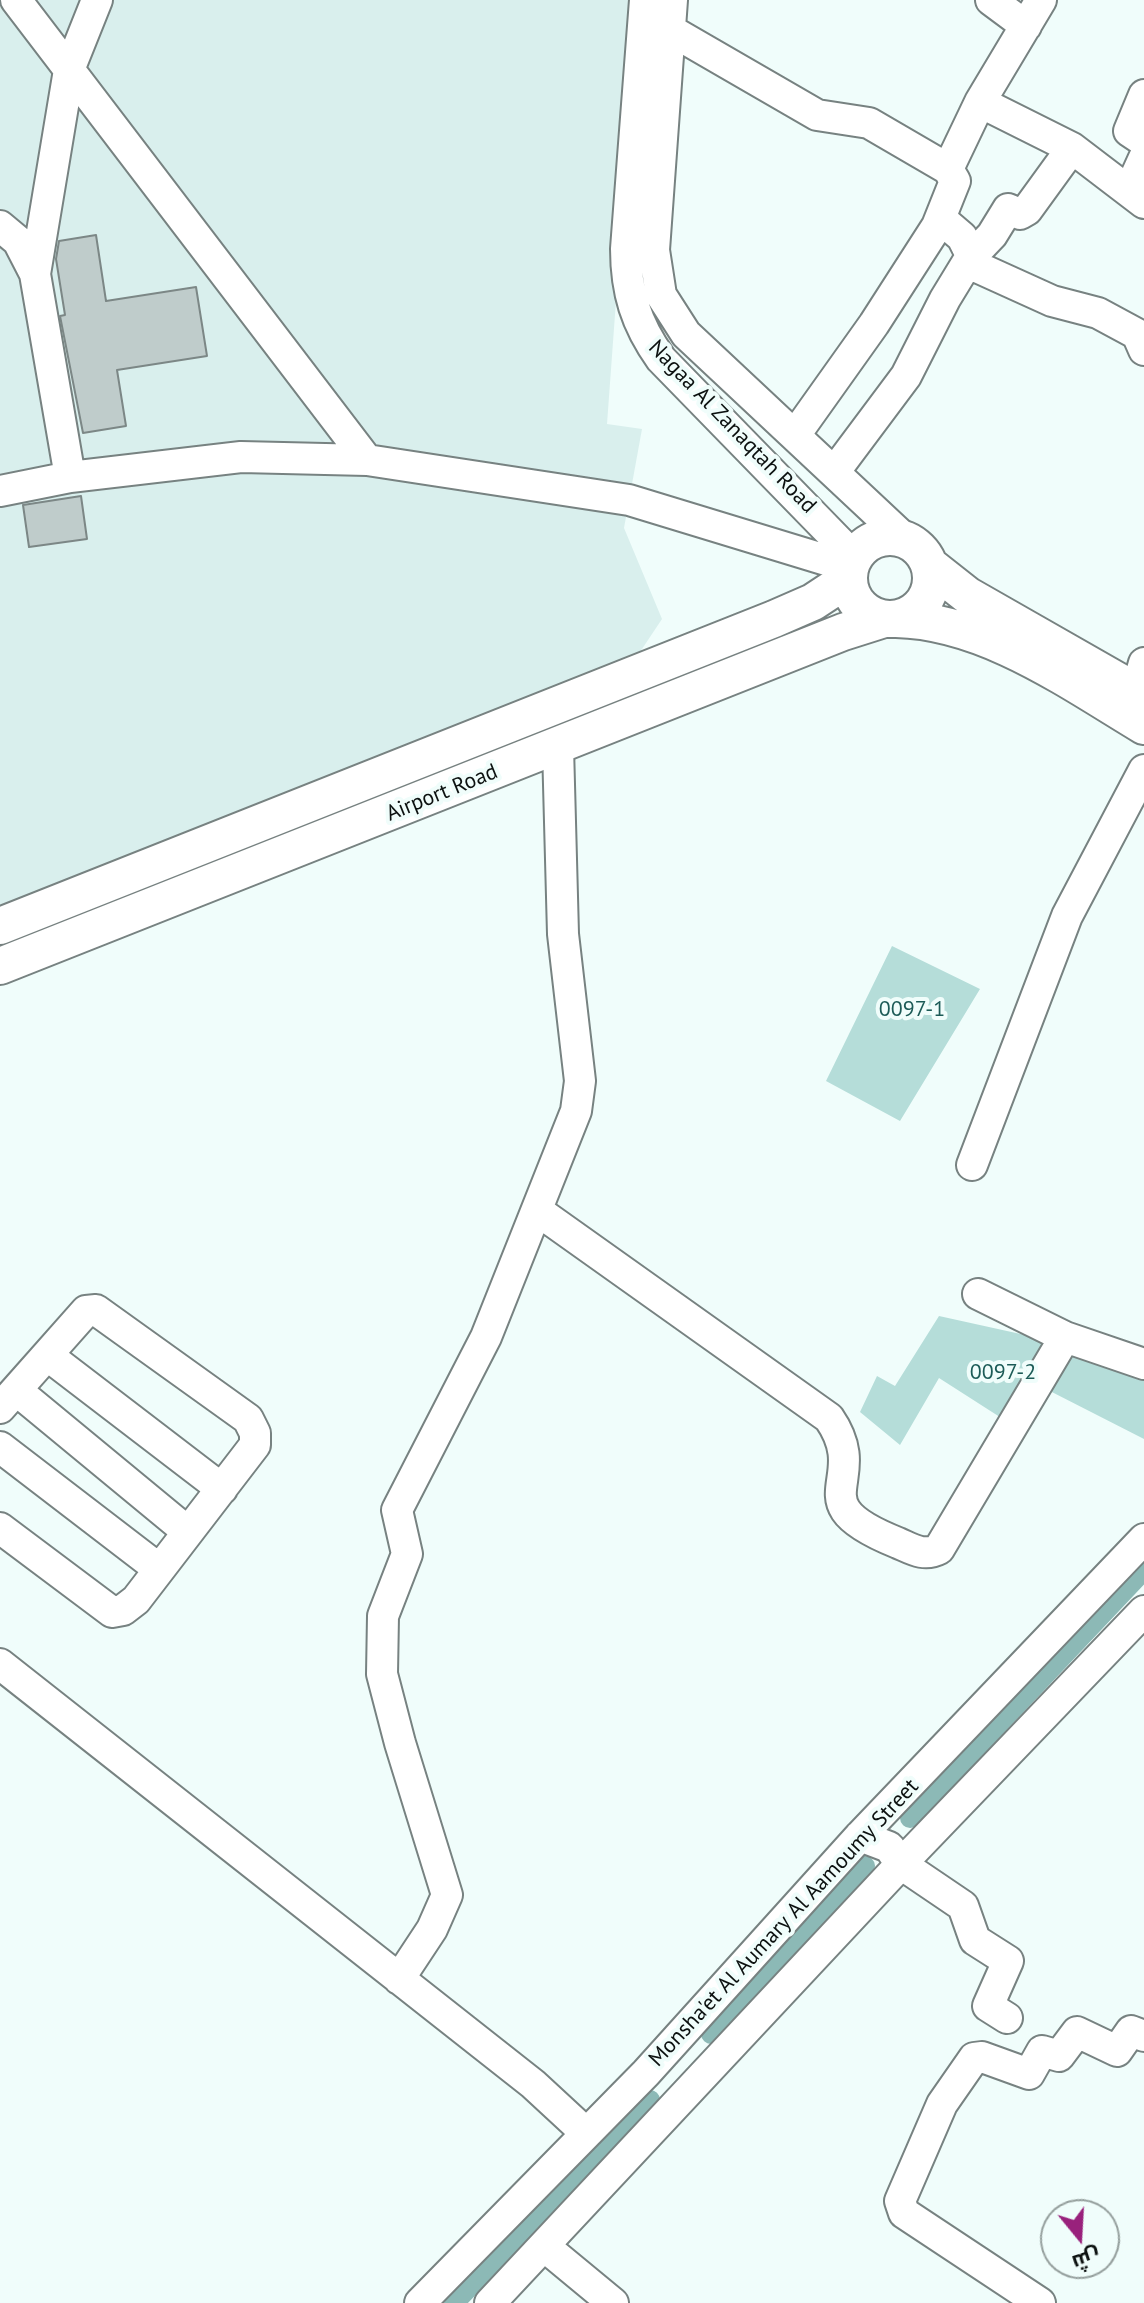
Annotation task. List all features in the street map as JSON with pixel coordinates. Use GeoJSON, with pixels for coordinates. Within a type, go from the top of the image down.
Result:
{"type":"FeatureCollection","features":[{"type":"Feature","properties":{"kind":"main road"},"geometry":{"type":"LineString","coordinates":[[918,553],[930,589],[925,600],[908,615],[890,619],[873,616],[855,601],[850,568],[862,547],[883,537],[918,553],[967,595],[1141,683]]}},
{"type":"Feature","properties":{"kind":"main road","name":"Airport Road"},"geometry":{"type":"LineString","coordinates":[[0,926],[774,619],[813,602],[850,568]]}},
{"type":"Feature","properties":{"kind":"main road","name":"Airport Road"},"geometry":{"type":"LineString","coordinates":[[0,966],[843,632],[890,619],[937,622],[975,635],[1055,672],[1144,726]]}},
{"type":"Feature","properties":{"kind":"street"},"geometry":{"type":"LineString","coordinates":[[16,0],[367,460]]}},
{"type":"Feature","properties":{"kind":"street"},"geometry":{"type":"LineString","coordinates":[[73,0],[74,24],[81,39]]}},
{"type":"Feature","properties":{"kind":"street"},"geometry":{"type":"LineString","coordinates":[[35,274],[69,70],[97,0]]}},
{"type":"Feature","properties":{"kind":"street","name":"Nagaa Al Zanaqtah Road"},"geometry":{"type":"LineString","coordinates":[[645,0],[626,279],[644,335],[850,568]]}},
{"type":"Feature","properties":{"kind":"street","name":"Nagaa Al Zanaqtah Road"},"geometry":{"type":"LineString","coordinates":[[672,0],[654,250],[655,273],[672,316],[918,553]]}},
{"type":"Feature","properties":{"kind":"street"},"geometry":{"type":"LineString","coordinates":[[991,0],[1026,26]]}},
{"type":"Feature","properties":{"kind":"street"},"geometry":{"type":"LineString","coordinates":[[948,169],[980,102],[1041,0]]}},
{"type":"Feature","properties":{"kind":"street"},"geometry":{"type":"LineString","coordinates":[[670,30],[817,115],[869,123],[948,169],[955,181],[941,219],[874,324],[795,435]]}},
{"type":"Feature","properties":{"kind":"street"},"geometry":{"type":"LineString","coordinates":[[1144,95],[1129,131],[1144,141]]}},
{"type":"Feature","properties":{"kind":"street"},"geometry":{"type":"LineString","coordinates":[[980,102],[1072,148],[1137,197],[1144,158]]}},
{"type":"Feature","properties":{"kind":"street"},"geometry":{"type":"LineString","coordinates":[[835,471],[906,376],[936,315],[970,258],[992,235],[1007,210],[1020,214],[1027,210],[1072,148]]}},
{"type":"Feature","properties":{"kind":"street"},"geometry":{"type":"LineString","coordinates":[[941,219],[962,237],[977,267],[1052,301],[1094,311],[1134,332],[1144,350]]}},
{"type":"Feature","properties":{"kind":"street"},"geometry":{"type":"LineString","coordinates":[[0,226],[18,241],[35,274],[70,477]]}},
{"type":"Feature","properties":{"kind":"street"},"geometry":{"type":"LineString","coordinates":[[690,388],[717,361]]}},
{"type":"Feature","properties":{"kind":"street"},"geometry":{"type":"LineString","coordinates":[[0,491],[70,477],[241,457],[367,460],[629,500],[850,568]]}},
{"type":"Feature","properties":{"kind":"street"},"geometry":{"type":"LineString","coordinates":[[399,1979],[432,1929],[447,1895],[382,1674],[383,1616],[407,1554],[397,1510],[486,1337],[576,1111],[580,1081],[563,934],[558,747]]}},
{"type":"Feature","properties":{"kind":"street"},"geometry":{"type":"LineString","coordinates":[[972,1165],[1067,916],[1144,770]]}},
{"type":"Feature","properties":{"kind":"street"},"geometry":{"type":"LineString","coordinates":[[538,1211],[829,1418],[838,1431],[845,1456],[840,1503],[843,1511],[851,1520],[874,1533],[924,1553],[939,1549],[1065,1337]]}},
{"type":"Feature","properties":{"kind":"street"},"geometry":{"type":"LineString","coordinates":[[978,1294],[1065,1337],[1144,1364]]}},
{"type":"Feature","properties":{"kind":"street"},"geometry":{"type":"LineString","coordinates":[[0,1528],[112,1612],[128,1607],[159,1569],[222,1489],[255,1445],[255,1433],[248,1419],[96,1310],[86,1311],[8,1399],[188,1532]]}},
{"type":"Feature","properties":{"kind":"street"},"geometry":{"type":"LineString","coordinates":[[47,1355],[222,1489]]}},
{"type":"Feature","properties":{"kind":"street"},"geometry":{"type":"LineString","coordinates":[[0,1447],[159,1569]]}},
{"type":"Feature","properties":{"kind":"street","name":"Monsha'et Al Aumary Al Aamoumy Street"},"geometry":{"type":"LineString","coordinates":[[420,2303],[646,2073],[860,1836],[1144,1539]]}},
{"type":"Feature","properties":{"kind":"street","name":"Monsha'et Al Aumary Al Aamoumy Street"},"geometry":{"type":"LineString","coordinates":[[490,2303],[911,1853],[1144,1611]]}},
{"type":"Feature","properties":{"kind":"street"},"geometry":{"type":"LineString","coordinates":[[0,1664],[533,2084],[586,2133]]}},
{"type":"Feature","properties":{"kind":"street"},"geometry":{"type":"LineString","coordinates":[[887,1809],[911,1853],[963,1906],[975,1940],[1008,1961],[988,2006],[1007,2018]]}},
{"type":"Feature","properties":{"kind":"street"},"geometry":{"type":"LineString","coordinates":[[860,1836],[911,1853]]}},
{"type":"Feature","properties":{"kind":"street"},"geometry":{"type":"LineString","coordinates":[[691,2024],[700,2048],[712,2054],[725,2055]]}},
{"type":"Feature","properties":{"kind":"street"},"geometry":{"type":"LineString","coordinates":[[1040,2303],[904,2213],[900,2201],[942,2104],[974,2058],[982,2057],[1029,2074],[1042,2051],[1059,2056],[1076,2032],[1117,2051],[1131,2031],[1144,2036]]}},
{"type":"Feature","properties":{"kind":"street"},"geometry":{"type":"LineString","coordinates":[[646,2073],[669,2081],[680,2103]]}},
{"type":"Feature","properties":{"kind":"street"},"geometry":{"type":"LineString","coordinates":[[544,2246],[613,2303]]}},
{"type":"Feature","properties":{"kind":"shaded area"},"geometry":{"type":"Polygon","coordinates":[[[0,0],[638,0],[607,424],[642,429],[624,528],[662,619],[640,652],[0,915],[0,0]]]}},
{"type":"Feature","properties":{"kind":"green space","name":"0097-1"},"geometry":{"type":"Polygon","coordinates":[[[892,946],[980,989],[900,1121],[826,1081],[892,946]]]}},
{"type":"Feature","properties":{"kind":"green space","name":"0097-2"},"geometry":{"type":"Polygon","coordinates":[[[939,1316],[1084,1348],[1144,1367],[1144,1439],[1044,1388],[1017,1428],[939,1378],[900,1445],[860,1412],[877,1376],[895,1386],[939,1316]]]}},
{"type":"Feature","properties":{"kind":"building"},"geometry":{"type":"Polygon","coordinates":[[[96,235],[106,301],[196,287],[207,356],[117,370],[126,426],[83,433],[60,316],[65,315],[56,259],[59,241],[96,235]]]}},
{"type":"Feature","properties":{"kind":"building"},"geometry":{"type":"Polygon","coordinates":[[[81,496],[87,539],[29,547],[23,505],[81,496]]]}},
{"type":"Feature","properties":{"kind":"waterway"},"geometry":{"type":"LineString","coordinates":[[910,1818],[1144,1570]]}},
{"type":"Feature","properties":{"kind":"waterway"},"geometry":{"type":"LineString","coordinates":[[711,2034],[865,1866]]}},
{"type":"Feature","properties":{"kind":"waterway"},"geometry":{"type":"LineString","coordinates":[[454,2303],[650,2100]]}}]}
